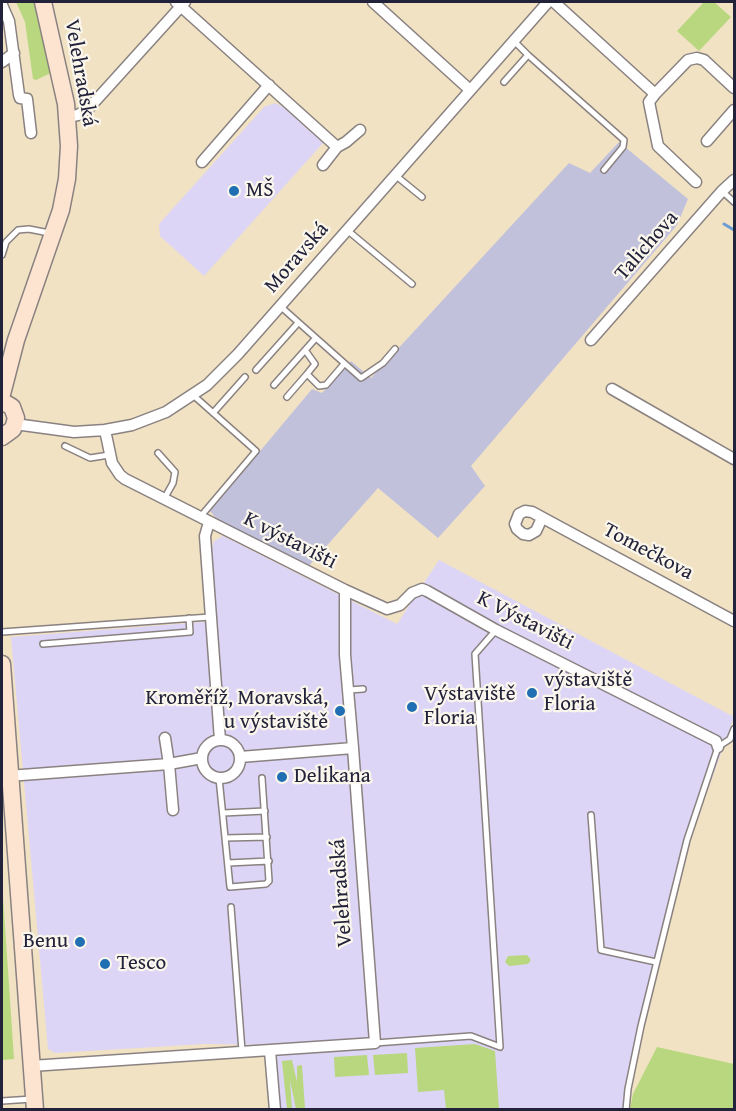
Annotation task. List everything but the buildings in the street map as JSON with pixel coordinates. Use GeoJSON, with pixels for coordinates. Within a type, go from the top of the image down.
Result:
{"type":"FeatureCollection","features":[{"type":"Feature","properties":{"kind":"main road","name":"Velehradská"},"geometry":{"type":"LineString","coordinates":[[2,394],[13,348],[54,234],[67,179],[69,146],[67,117],[43,2]]}},
{"type":"Feature","properties":{"kind":"main road"},"geometry":{"type":"LineString","coordinates":[[2,401],[12,407],[16,418],[6,435]]}},
{"type":"Feature","properties":{"kind":"main road"},"geometry":{"type":"LineString","coordinates":[[2,664],[8,776],[34,1104]]}},
{"type":"Feature","properties":{"kind":"street"},"geometry":{"type":"LineString","coordinates":[[374,2],[470,90]]}},
{"type":"Feature","properties":{"kind":"street","name":"Moravská"},"geometry":{"type":"LineString","coordinates":[[6,435],[105,430],[132,425],[156,417],[193,396],[221,372],[548,2]]}},
{"type":"Feature","properties":{"kind":"street"},"geometry":{"type":"LineString","coordinates":[[554,2],[655,94]]}},
{"type":"Feature","properties":{"kind":"street"},"geometry":{"type":"LineString","coordinates":[[67,117],[78,115],[89,108],[181,3],[337,147]]}},
{"type":"Feature","properties":{"kind":"street"},"geometry":{"type":"LineString","coordinates":[[2,5],[9,21],[19,95],[20,98],[27,99],[31,133]]}},
{"type":"Feature","properties":{"kind":"street"},"geometry":{"type":"LineString","coordinates":[[2,62],[15,53]]}},
{"type":"Feature","properties":{"kind":"street"},"geometry":{"type":"LineString","coordinates":[[696,182],[658,146],[649,102],[688,60],[697,58],[704,60],[735,88]]}},
{"type":"Feature","properties":{"kind":"street"},"geometry":{"type":"LineString","coordinates":[[202,162],[269,85]]}},
{"type":"Feature","properties":{"kind":"street"},"geometry":{"type":"LineString","coordinates":[[707,141],[735,110]]}},
{"type":"Feature","properties":{"kind":"street"},"geometry":{"type":"LineString","coordinates":[[323,165],[337,147],[360,130]]}},
{"type":"Feature","properties":{"kind":"street","name":"Talichova"},"geometry":{"type":"LineString","coordinates":[[591,340],[722,191],[735,180]]}},
{"type":"Feature","properties":{"kind":"street"},"geometry":{"type":"LineString","coordinates":[[612,388],[735,459]]}},
{"type":"Feature","properties":{"kind":"street","name":"K výstavišti"},"geometry":{"type":"LineString","coordinates":[[105,430],[112,463],[120,475],[345,590],[345,654],[353,748]]}},
{"type":"Feature","properties":{"kind":"street","name":"Tomečkova"},"geometry":{"type":"LineString","coordinates":[[542,518],[735,621]]}},
{"type":"Feature","properties":{"kind":"street"},"geometry":{"type":"LineString","coordinates":[[205,519],[220,740]]}},
{"type":"Feature","properties":{"kind":"street","name":"K Výstavišti"},"geometry":{"type":"LineString","coordinates":[[345,590],[387,609],[400,605],[412,592],[422,589],[427,591],[496,630],[716,741],[718,747]]}},
{"type":"Feature","properties":{"kind":"street"},"geometry":{"type":"LineString","coordinates":[[165,738],[173,810]]}},
{"type":"Feature","properties":{"kind":"street"},"geometry":{"type":"LineString","coordinates":[[220,740],[234,744],[240,757],[240,764],[232,775],[219,778],[207,771],[202,758],[207,746],[220,740]]}},
{"type":"Feature","properties":{"kind":"street"},"geometry":{"type":"LineString","coordinates":[[240,757],[353,748]]}},
{"type":"Feature","properties":{"kind":"street","name":"Velehradská"},"geometry":{"type":"LineString","coordinates":[[353,748],[375,1043]]}},
{"type":"Feature","properties":{"kind":"street"},"geometry":{"type":"LineString","coordinates":[[8,776],[169,764],[202,758]]}},
{"type":"Feature","properties":{"kind":"street"},"geometry":{"type":"LineString","coordinates":[[31,1066],[375,1043]]}},
{"type":"Feature","properties":{"kind":"street"},"geometry":{"type":"LineString","coordinates":[[270,1051],[275,1110]]}},
{"type":"Feature","properties":{"kind":"lane"},"geometry":{"type":"LineString","coordinates":[[513,40],[624,140],[623,147],[604,170]]}},
{"type":"Feature","properties":{"kind":"lane"},"geometry":{"type":"LineString","coordinates":[[504,82],[528,55]]}},
{"type":"Feature","properties":{"kind":"lane"},"geometry":{"type":"LineString","coordinates":[[395,175],[422,196]]}},
{"type":"Feature","properties":{"kind":"lane"},"geometry":{"type":"LineString","coordinates":[[722,191],[735,202]]}},
{"type":"Feature","properties":{"kind":"lane"},"geometry":{"type":"LineString","coordinates":[[2,255],[6,242],[18,230],[29,229],[54,234]]}},
{"type":"Feature","properties":{"kind":"lane"},"geometry":{"type":"LineString","coordinates":[[347,230],[412,284]]}},
{"type":"Feature","properties":{"kind":"lane"},"geometry":{"type":"LineString","coordinates":[[280,306],[361,378],[383,363],[395,349]]}},
{"type":"Feature","properties":{"kind":"lane"},"geometry":{"type":"LineString","coordinates":[[256,370],[298,323]]}},
{"type":"Feature","properties":{"kind":"lane"},"geometry":{"type":"LineString","coordinates":[[273,385],[315,339]]}},
{"type":"Feature","properties":{"kind":"lane"},"geometry":{"type":"LineString","coordinates":[[287,397],[315,364],[305,350]]}},
{"type":"Feature","properties":{"kind":"lane"},"geometry":{"type":"LineString","coordinates":[[307,374],[319,386],[326,385],[344,364]]}},
{"type":"Feature","properties":{"kind":"lane"},"geometry":{"type":"LineString","coordinates":[[213,413],[245,377]]}},
{"type":"Feature","properties":{"kind":"lane"},"geometry":{"type":"LineString","coordinates":[[193,396],[256,451],[205,519]]}},
{"type":"Feature","properties":{"kind":"lane"},"geometry":{"type":"LineString","coordinates":[[65,446],[90,458],[110,455]]}},
{"type":"Feature","properties":{"kind":"lane"},"geometry":{"type":"LineString","coordinates":[[159,453],[175,472],[173,483],[164,499]]}},
{"type":"Feature","properties":{"kind":"lane"},"geometry":{"type":"LineString","coordinates":[[2,632],[210,616]]}},
{"type":"Feature","properties":{"kind":"lane"},"geometry":{"type":"LineString","coordinates":[[43,644],[190,632],[189,618]]}},
{"type":"Feature","properties":{"kind":"lane"},"geometry":{"type":"LineString","coordinates":[[375,1043],[471,1036],[500,1047],[475,654],[496,630]]}},
{"type":"Feature","properties":{"kind":"lane"},"geometry":{"type":"LineString","coordinates":[[349,690],[363,689]]}},
{"type":"Feature","properties":{"kind":"lane"},"geometry":{"type":"LineString","coordinates":[[626,1110],[640,1026],[687,840],[718,747],[730,740],[735,729]]}},
{"type":"Feature","properties":{"kind":"lane"},"geometry":{"type":"LineString","coordinates":[[219,778],[230,887],[266,884],[270,876],[262,778]]}},
{"type":"Feature","properties":{"kind":"lane"},"geometry":{"type":"LineString","coordinates":[[223,813],[265,811]]}},
{"type":"Feature","properties":{"kind":"lane"},"geometry":{"type":"LineString","coordinates":[[591,815],[600,950],[656,962]]}},
{"type":"Feature","properties":{"kind":"lane"},"geometry":{"type":"LineString","coordinates":[[225,838],[267,837]]}},
{"type":"Feature","properties":{"kind":"lane"},"geometry":{"type":"LineString","coordinates":[[228,863],[269,861]]}},
{"type":"Feature","properties":{"kind":"lane"},"geometry":{"type":"LineString","coordinates":[[231,907],[242,1053]]}},
{"type":"Feature","properties":{"kind":"lane"},"geometry":{"type":"LineString","coordinates":[[2,1101],[34,1104]]}},
{"type":"Feature","properties":{"kind":"shaded area","name":"MŠ"},"geometry":{"type":"Polygon","coordinates":[[[275,103],[283,107],[323,143],[204,276],[160,236],[159,224],[264,107],[275,103]]]}},
{"type":"Feature","properties":{"kind":"shaded area"},"geometry":{"type":"Polygon","coordinates":[[[619,142],[688,199],[677,225],[471,466],[485,486],[438,538],[378,488],[307,568],[220,523],[210,511],[312,389],[322,393],[351,361],[371,378],[569,163],[590,173],[619,142]]]}},
{"type":"Feature","properties":{"kind":"shaded area"},"geometry":{"type":"Polygon","coordinates":[[[223,536],[397,624],[439,560],[734,717],[690,840],[651,993],[625,1109],[280,1109],[273,1045],[205,1044],[55,1053],[48,1049],[11,637],[217,621],[212,549],[214,541],[223,536]]]}},
{"type":"Feature","properties":{"kind":"green space"},"geometry":{"type":"Polygon","coordinates":[[[16,2],[35,2],[51,73],[36,80],[33,79],[25,22],[16,2]]]}},
{"type":"Feature","properties":{"kind":"green space"},"geometry":{"type":"Polygon","coordinates":[[[704,2],[714,2],[731,17],[699,51],[677,31],[704,2]]]}},
{"type":"Feature","properties":{"kind":"green space"},"geometry":{"type":"Polygon","coordinates":[[[2,882],[14,1059],[2,1060],[2,882]]]}},
{"type":"Feature","properties":{"kind":"green space"},"geometry":{"type":"Polygon","coordinates":[[[527,955],[531,960],[528,964],[509,966],[505,962],[508,956],[527,955]]]}},
{"type":"Feature","properties":{"kind":"green space"},"geometry":{"type":"Polygon","coordinates":[[[475,1044],[495,1051],[499,1109],[446,1109],[444,1090],[418,1092],[415,1048],[475,1044]]]}},
{"type":"Feature","properties":{"kind":"green space"},"geometry":{"type":"Polygon","coordinates":[[[657,1047],[734,1064],[734,1109],[630,1109],[633,1094],[657,1047]]]}},
{"type":"Feature","properties":{"kind":"green space"},"geometry":{"type":"Polygon","coordinates":[[[407,1053],[408,1073],[375,1075],[373,1055],[407,1053]]]}},
{"type":"Feature","properties":{"kind":"green space"},"geometry":{"type":"Polygon","coordinates":[[[367,1055],[369,1075],[335,1077],[334,1057],[367,1055]]]}},
{"type":"Feature","properties":{"kind":"green space"},"geometry":{"type":"Polygon","coordinates":[[[292,1060],[297,1082],[297,1066],[302,1065],[305,1109],[296,1109],[290,1080],[292,1109],[287,1109],[282,1061],[292,1060]]]}},
{"type":"Feature","properties":{"kind":"waterway"},"geometry":{"type":"LineString","coordinates":[[724,224],[734,230]]}},
{"type":"Feature","properties":{"kind":"place","name":"MŠ"},"geometry":{"type":"Point","coordinates":[234,191]}},
{"type":"Feature","properties":{"kind":"place","name":"výstaviště Floria"},"geometry":{"type":"Point","coordinates":[532,693]}},
{"type":"Feature","properties":{"kind":"place","name":"Výstaviště Floria"},"geometry":{"type":"Point","coordinates":[412,707]}},
{"type":"Feature","properties":{"kind":"place","name":"Kroměříž, Moravská, u výstaviště"},"geometry":{"type":"Point","coordinates":[340,711]}},
{"type":"Feature","properties":{"kind":"place","name":"Delikana"},"geometry":{"type":"Point","coordinates":[282,777]}},
{"type":"Feature","properties":{"kind":"place","name":"Benu"},"geometry":{"type":"Point","coordinates":[80,942]}},
{"type":"Feature","properties":{"kind":"place","name":"Tesco"},"geometry":{"type":"Point","coordinates":[105,964]}}]}
